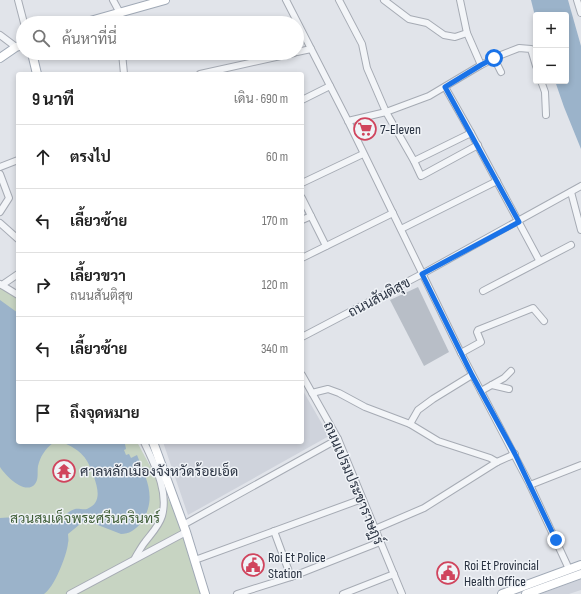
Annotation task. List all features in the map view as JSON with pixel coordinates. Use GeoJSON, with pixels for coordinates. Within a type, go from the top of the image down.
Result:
{"type":"FeatureCollection","features":[{"type":"Feature","properties":{"kind":"main road"},"geometry":{"type":"LineString","coordinates":[[109,16],[166,0]]}},
{"type":"Feature","properties":{"kind":"main road"},"geometry":{"type":"LineString","coordinates":[[0,58],[16,48]]}},
{"type":"Feature","properties":{"kind":"main road"},"geometry":{"type":"LineString","coordinates":[[34,60],[37,72]]}},
{"type":"Feature","properties":{"kind":"main road"},"geometry":{"type":"LineString","coordinates":[[154,444],[185,528],[206,594]]}},
{"type":"Feature","properties":{"kind":"main road"},"geometry":{"type":"LineString","coordinates":[[526,594],[570,573],[581,565]]}},
{"type":"Feature","properties":{"kind":"main road"},"geometry":{"type":"LineString","coordinates":[[502,594],[570,573],[581,574]]}},
{"type":"Feature","properties":{"kind":"street"},"geometry":{"type":"LineString","coordinates":[[18,0],[22,16]]}},
{"type":"Feature","properties":{"kind":"street"},"geometry":{"type":"LineString","coordinates":[[113,0],[120,16]]}},
{"type":"Feature","properties":{"kind":"street"},"geometry":{"type":"LineString","coordinates":[[286,0],[294,16]]}},
{"type":"Feature","properties":{"kind":"street"},"geometry":{"type":"LineString","coordinates":[[339,0],[362,44],[367,68],[386,112],[421,176],[478,145]]}},
{"type":"Feature","properties":{"kind":"street"},"geometry":{"type":"LineString","coordinates":[[384,0],[409,19],[427,23],[444,35],[455,37],[467,33]]}},
{"type":"Feature","properties":{"kind":"street"},"geometry":{"type":"LineString","coordinates":[[460,0],[467,33],[481,65]]}},
{"type":"Feature","properties":{"kind":"street"},"geometry":{"type":"LineString","coordinates":[[577,0],[581,13]]}},
{"type":"Feature","properties":{"kind":"street"},"geometry":{"type":"LineString","coordinates":[[0,35],[16,44]]}},
{"type":"Feature","properties":{"kind":"street"},"geometry":{"type":"LineString","coordinates":[[304,35],[348,121],[460,353],[515,454],[570,573]]}},
{"type":"Feature","properties":{"kind":"street"},"geometry":{"type":"LineString","coordinates":[[348,121],[386,112],[428,96],[494,58],[519,48],[531,49],[533,56]]}},
{"type":"Feature","properties":{"kind":"street"},"geometry":{"type":"LineString","coordinates":[[304,50],[311,49]]}},
{"type":"Feature","properties":{"kind":"street"},"geometry":{"type":"LineString","coordinates":[[494,58],[501,72]]}},
{"type":"Feature","properties":{"kind":"street"},"geometry":{"type":"LineString","coordinates":[[123,60],[124,72]]}},
{"type":"Feature","properties":{"kind":"street"},"geometry":{"type":"LineString","coordinates":[[209,72],[263,60]]}},
{"type":"Feature","properties":{"kind":"street"},"geometry":{"type":"LineString","coordinates":[[542,84],[546,115]]}},
{"type":"Feature","properties":{"kind":"street"},"geometry":{"type":"LineString","coordinates":[[304,99],[330,86]]}},
{"type":"Feature","properties":{"kind":"street"},"geometry":{"type":"LineString","coordinates":[[445,87],[478,145],[539,260]]}},
{"type":"Feature","properties":{"kind":"street"},"geometry":{"type":"LineString","coordinates":[[414,161],[471,133]]}},
{"type":"Feature","properties":{"kind":"street"},"geometry":{"type":"LineString","coordinates":[[304,182],[364,154]]}},
{"type":"Feature","properties":{"kind":"street"},"geometry":{"type":"LineString","coordinates":[[0,167],[16,161]]}},
{"type":"Feature","properties":{"kind":"street"},"geometry":{"type":"LineString","coordinates":[[0,174],[9,198],[0,212]]}},
{"type":"Feature","properties":{"kind":"street"},"geometry":{"type":"LineString","coordinates":[[401,229],[497,181]]}},
{"type":"Feature","properties":{"kind":"street","name":"ถนนสันติสุข"},"geometry":{"type":"LineString","coordinates":[[304,336],[519,222],[581,186]]}},
{"type":"Feature","properties":{"kind":"street"},"geometry":{"type":"LineString","coordinates":[[571,192],[581,230]]}},
{"type":"Feature","properties":{"kind":"street"},"geometry":{"type":"LineString","coordinates":[[304,202],[326,246]]}},
{"type":"Feature","properties":{"kind":"street"},"geometry":{"type":"LineString","coordinates":[[304,257],[393,213]]}},
{"type":"Feature","properties":{"kind":"street"},"geometry":{"type":"LineString","coordinates":[[304,219],[311,216]]}},
{"type":"Feature","properties":{"kind":"street"},"geometry":{"type":"LineString","coordinates":[[0,223],[16,237]]}},
{"type":"Feature","properties":{"kind":"street"},"geometry":{"type":"LineString","coordinates":[[483,291],[539,260],[571,245]]}},
{"type":"Feature","properties":{"kind":"street"},"geometry":{"type":"LineString","coordinates":[[16,275],[1,284],[16,294]]}},
{"type":"Feature","properties":{"kind":"street"},"geometry":{"type":"LineString","coordinates":[[460,353],[481,342],[477,332],[478,330],[533,308],[544,321]]}},
{"type":"Feature","properties":{"kind":"street"},"geometry":{"type":"LineString","coordinates":[[481,391],[504,378],[511,370]]}},
{"type":"Feature","properties":{"kind":"street"},"geometry":{"type":"LineString","coordinates":[[410,424],[418,410],[472,375]]}},
{"type":"Feature","properties":{"kind":"street","name":"ถนนเปรมประชาราษฏร์"},"geometry":{"type":"LineString","coordinates":[[304,379],[338,439],[402,594]]}},
{"type":"Feature","properties":{"kind":"street"},"geometry":{"type":"LineString","coordinates":[[492,385],[509,388]]}},
{"type":"Feature","properties":{"kind":"street"},"geometry":{"type":"LineString","coordinates":[[312,393],[328,390],[339,393],[365,407],[410,424],[438,441],[490,458],[497,462]]}},
{"type":"Feature","properties":{"kind":"street"},"geometry":{"type":"LineString","coordinates":[[70,594],[135,558],[338,439]]}},
{"type":"Feature","properties":{"kind":"street"},"geometry":{"type":"LineString","coordinates":[[135,558],[144,543],[154,532],[162,517],[165,499],[157,471],[145,444]]}},
{"type":"Feature","properties":{"kind":"street"},"geometry":{"type":"LineString","coordinates":[[374,529],[424,508],[497,462],[515,454]]}},
{"type":"Feature","properties":{"kind":"street"},"geometry":{"type":"LineString","coordinates":[[530,485],[581,465]]}},
{"type":"Feature","properties":{"kind":"street"},"geometry":{"type":"LineString","coordinates":[[195,560],[362,499]]}},
{"type":"Feature","properties":{"kind":"street"},"geometry":{"type":"LineString","coordinates":[[274,531],[291,577]]}},
{"type":"Feature","properties":{"kind":"street"},"geometry":{"type":"LineString","coordinates":[[237,594],[291,577],[380,542]]}},
{"type":"Feature","properties":{"kind":"street"},"geometry":{"type":"LineString","coordinates":[[343,594],[394,574]]}},
{"type":"Feature","properties":{"kind":"shaded area"},"geometry":{"type":"Polygon","coordinates":[[[304,392],[329,436],[188,515],[164,444],[304,444],[304,392]]]}},
{"type":"Feature","properties":{"kind":"shaded area"},"geometry":{"type":"Polygon","coordinates":[[[581,579],[581,590],[569,594],[540,594],[581,579]]]}},
{"type":"Feature","properties":{"kind":"green space","name":"สวนสมเด็จพระศรีนครินทร์"},"geometry":{"type":"Polygon","coordinates":[[[0,284],[16,294],[16,444],[138,444],[186,532],[207,594],[0,594],[0,284]]]}},
{"type":"Feature","properties":{"kind":"water"},"geometry":{"type":"Polygon","coordinates":[[[531,0],[568,0],[581,46],[581,149],[556,84],[569,84],[569,12],[534,12],[531,0]]]}},
{"type":"Feature","properties":{"kind":"water"},"geometry":{"type":"Polygon","coordinates":[[[0,300],[16,312],[16,444],[52,444],[40,459],[37,480],[31,487],[26,488],[16,483],[6,475],[0,467],[0,300]]]}},
{"type":"Feature","properties":{"kind":"water"},"geometry":{"type":"Polygon","coordinates":[[[66,444],[125,444],[126,449],[124,450],[126,455],[129,454],[131,458],[137,455],[149,490],[149,507],[145,515],[136,528],[124,534],[85,520],[68,534],[67,548],[63,563],[48,591],[44,594],[0,594],[0,518],[19,517],[56,520],[70,511],[75,509],[87,509],[95,503],[98,495],[89,464],[83,455],[66,444]]]}},
{"type":"Feature","properties":{"kind":"building"},"geometry":{"type":"Polygon","coordinates":[[[418,287],[449,352],[424,366],[390,300],[418,287]]]}},
{"type":"Feature","properties":{"kind":"building","name":"ศาลหลักเมืองจังหวัดร้อยเอ็ด"},"geometry":{"type":"Polygon","coordinates":[[[67,465],[70,474],[61,476],[59,468],[67,465]]]}},
{"type":"Feature","properties":{"kind":"place","name":"7-Eleven"},"geometry":{"type":"Point","coordinates":[365,129]}},
{"type":"Feature","properties":{"kind":"place","name":"ศาลหลักเมืองจังหวัดร้อยเอ็ด"},"geometry":{"type":"Point","coordinates":[64,471]}},
{"type":"Feature","properties":{"kind":"place","name":"Roi Et Police Station"},"geometry":{"type":"Point","coordinates":[253,565]}},
{"type":"Feature","properties":{"kind":"place","name":"Roi Et Provincial Health Office"},"geometry":{"type":"Point","coordinates":[448,573]}},
{"type":"Feature","properties":{"kind":"route"},"geometry":{"type":"LineString","coordinates":[[494,58],[445,87],[519,222],[422,274],[472,375],[515,454],[556,540]]}}]}
